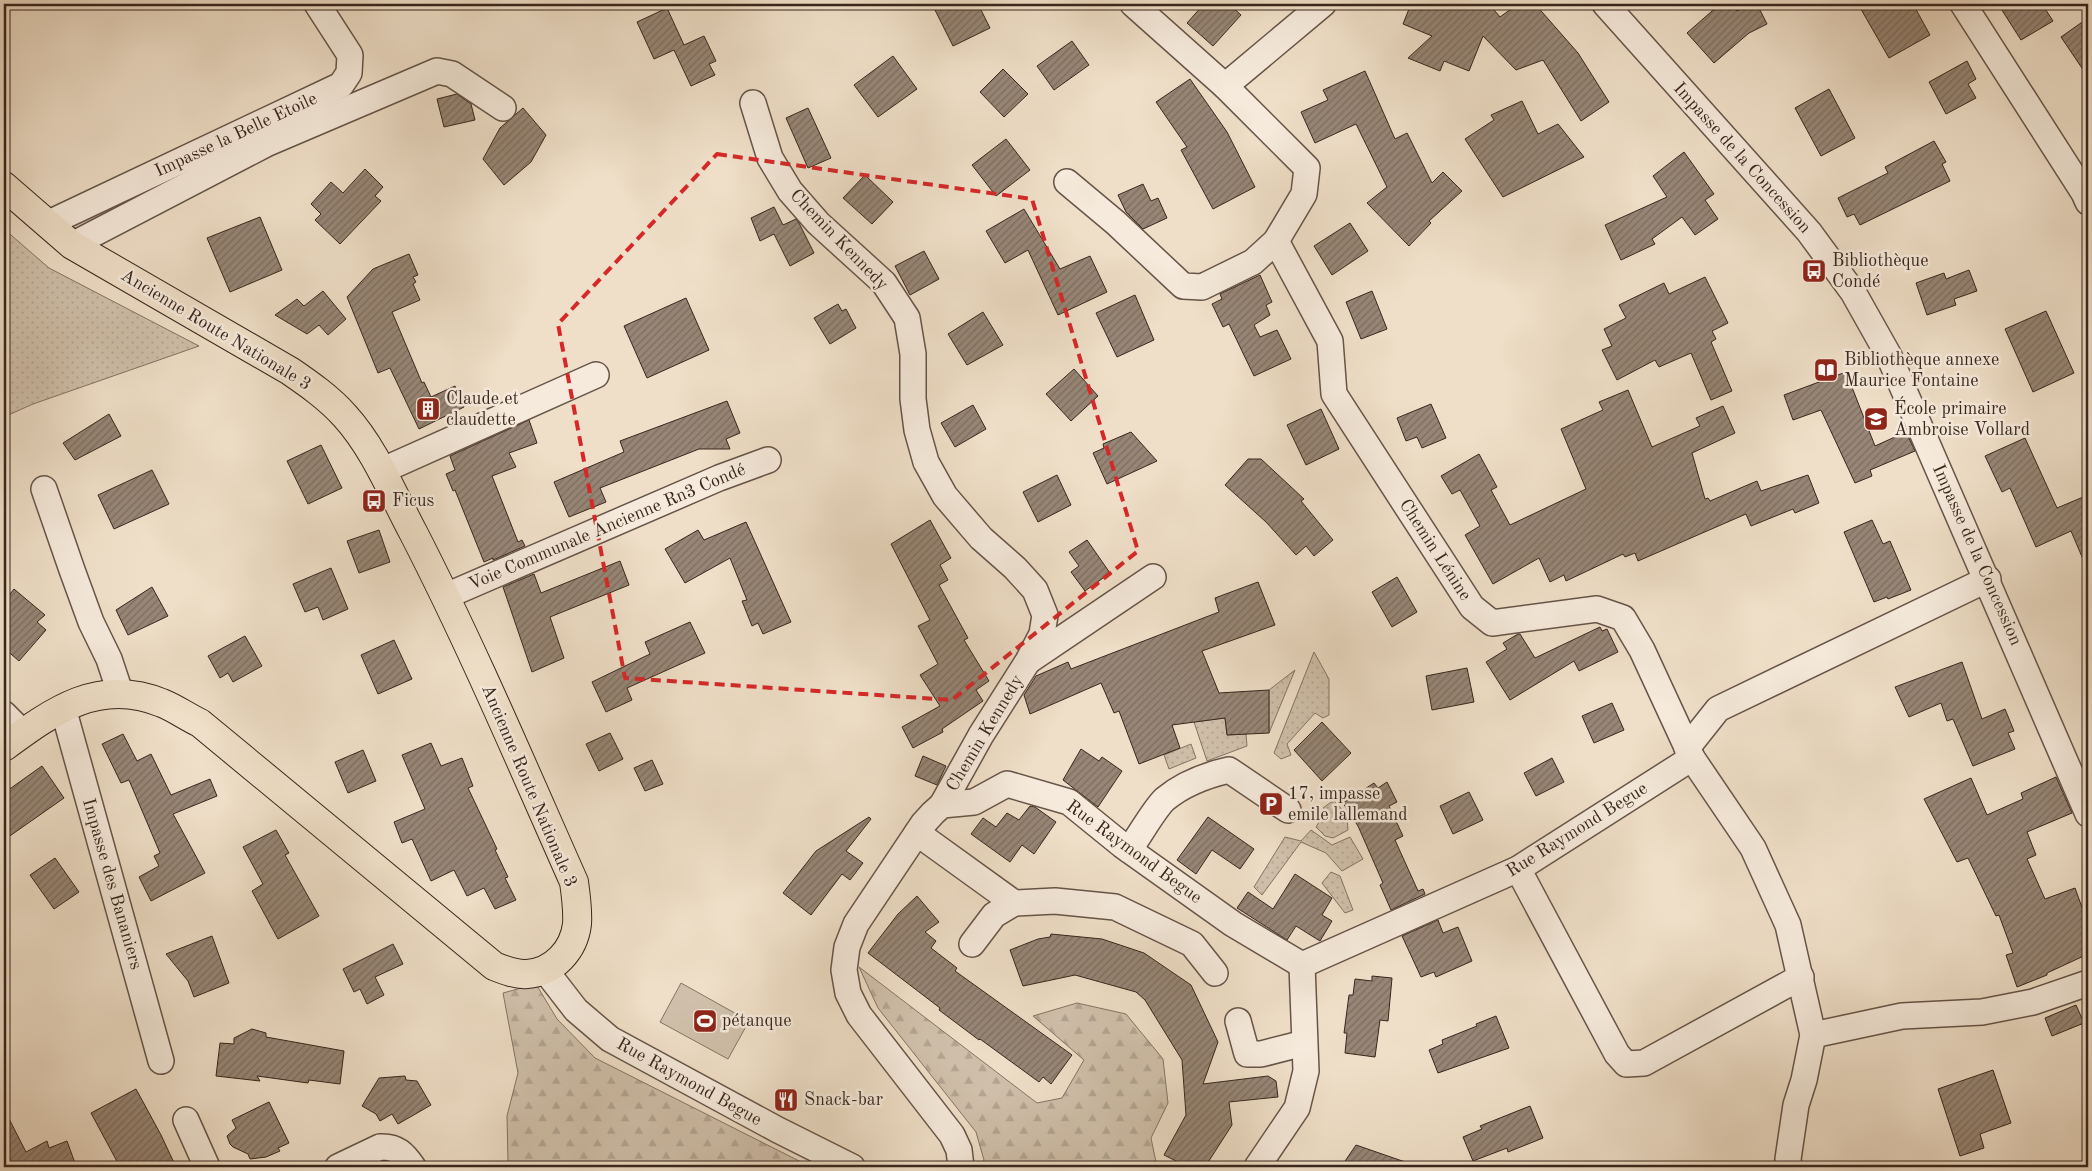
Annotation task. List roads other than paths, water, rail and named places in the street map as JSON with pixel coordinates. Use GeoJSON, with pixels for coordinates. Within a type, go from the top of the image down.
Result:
{"type":"FeatureCollection","features":[{"type":"Feature","properties":{"kind":"main road","name":"Ancienne Route Nationale 3"},"geometry":{"type":"LineString","coordinates":[[4,186],[72,245],[290,370],[318,390],[345,416],[363,440],[446,596],[574,882],[577,925],[571,945],[559,961],[545,970]]}},
{"type":"Feature","properties":{"kind":"main road"},"geometry":{"type":"LineString","coordinates":[[13,740],[45,716],[81,699],[120,692],[161,703],[200,723],[494,966],[510,972],[527,974],[545,970]]}},
{"type":"Feature","properties":{"kind":"street","name":"Impasse la Belle Etoile"},"geometry":{"type":"LineString","coordinates":[[47,224],[341,85],[349,74],[350,55],[317,4]]}},
{"type":"Feature","properties":{"kind":"street"},"geometry":{"type":"LineString","coordinates":[[1068,182],[1116,223],[1182,286],[1202,287],[1253,262],[1276,241],[1304,194],[1307,168],[1225,86],[1133,4]]}},
{"type":"Feature","properties":{"kind":"street"},"geometry":{"type":"LineString","coordinates":[[1225,86],[1323,4]]}},
{"type":"Feature","properties":{"kind":"street","name":"Impasse de la Concession"},"geometry":{"type":"LineString","coordinates":[[1605,4],[1809,232],[1853,292],[1889,356],[1988,579],[2088,814]]}},
{"type":"Feature","properties":{"kind":"street"},"geometry":{"type":"LineString","coordinates":[[1963,4],[2088,202]]}},
{"type":"Feature","properties":{"kind":"street"},"geometry":{"type":"LineString","coordinates":[[72,245],[268,143],[438,71],[452,74],[503,108]]}},
{"type":"Feature","properties":{"kind":"street","name":"Chemin Kennedy"},"geometry":{"type":"LineString","coordinates":[[753,103],[770,158],[790,191],[818,223],[884,283],[907,318],[913,354],[913,399],[917,430],[926,462],[946,496],[981,538],[1016,568],[1035,590],[1045,615],[1042,634],[1028,661],[982,735],[942,806]]}},
{"type":"Feature","properties":{"kind":"street","name":"Chemin Lénine"},"geometry":{"type":"LineString","coordinates":[[1276,241],[1330,341],[1334,394],[1472,606],[1492,623],[1597,609],[1623,618],[1642,650],[1689,753],[1753,848],[1788,925],[1813,1035]]}},
{"type":"Feature","properties":{"kind":"street"},"geometry":{"type":"LineString","coordinates":[[381,471],[596,375]]}},
{"type":"Feature","properties":{"kind":"street","name":"Voie Communale Ancienne Rn3 Condé"},"geometry":{"type":"LineString","coordinates":[[446,596],[719,478],[768,460]]}},
{"type":"Feature","properties":{"kind":"street"},"geometry":{"type":"LineString","coordinates":[[44,489],[91,622],[108,659],[120,692]]}},
{"type":"Feature","properties":{"kind":"street","name":"Chemin Kennedy"},"geometry":{"type":"LineString","coordinates":[[1028,661],[1153,577]]}},
{"type":"Feature","properties":{"kind":"street","name":"Rue Raymond Begue"},"geometry":{"type":"LineString","coordinates":[[942,806],[974,802],[1006,784],[1069,802],[1129,850],[1233,924],[1302,965],[1518,869],[1689,753],[1718,709],[1988,579]]}},
{"type":"Feature","properties":{"kind":"street","name":"Impasse des Bananiers"},"geometry":{"type":"LineString","coordinates":[[63,708],[161,1061]]}},
{"type":"Feature","properties":{"kind":"street"},"geometry":{"type":"LineString","coordinates":[[4,714],[13,740]]}},
{"type":"Feature","properties":{"kind":"street"},"geometry":{"type":"LineString","coordinates":[[1129,850],[1164,800],[1187,784],[1229,770],[1288,810]]}},
{"type":"Feature","properties":{"kind":"street"},"geometry":{"type":"LineString","coordinates":[[942,806],[933,813],[917,833],[856,924],[847,946],[844,970],[848,993],[858,1015],[952,1135],[959,1150],[961,1167]]}},
{"type":"Feature","properties":{"kind":"street"},"geometry":{"type":"LineString","coordinates":[[917,833],[1014,903]]}},
{"type":"Feature","properties":{"kind":"street"},"geometry":{"type":"LineString","coordinates":[[1518,869],[1616,1054],[1626,1064],[1644,1064],[1801,977]]}},
{"type":"Feature","properties":{"kind":"street"},"geometry":{"type":"LineString","coordinates":[[972,944],[994,915],[1014,903],[1056,901],[1115,907],[1192,944],[1215,974]]}},
{"type":"Feature","properties":{"kind":"street"},"geometry":{"type":"LineString","coordinates":[[1257,1167],[1297,1108],[1306,1071],[1302,965]]}},
{"type":"Feature","properties":{"kind":"street","name":"Rue Raymond Begue"},"geometry":{"type":"LineString","coordinates":[[545,970],[576,1010],[610,1039],[778,1130],[831,1161],[852,1167]]}},
{"type":"Feature","properties":{"kind":"street"},"geometry":{"type":"LineString","coordinates":[[1789,1167],[1788,1159],[1796,1105],[1804,1080],[1813,1035],[1902,1016],[1990,1011],[2033,1002],[2088,983]]}},
{"type":"Feature","properties":{"kind":"street"},"geometry":{"type":"LineString","coordinates":[[1238,1021],[1247,1054],[1262,1054],[1304,1043]]}},
{"type":"Feature","properties":{"kind":"street"},"geometry":{"type":"LineString","coordinates":[[186,1120],[207,1167]]}},
{"type":"Feature","properties":{"kind":"street"},"geometry":{"type":"LineString","coordinates":[[338,1167],[380,1147],[387,1146],[400,1151],[413,1167]]}},
{"type":"Feature","properties":{"kind":"place","name":"Bibliothèque Condé"},"geometry":{"type":"Point","coordinates":[1814,271]}},
{"type":"Feature","properties":{"kind":"place","name":"Bibliothèque annexe Maurice Fontaine"},"geometry":{"type":"Point","coordinates":[1826,370]}},
{"type":"Feature","properties":{"kind":"place","name":"Claude et claudette"},"geometry":{"type":"Point","coordinates":[428,409]}},
{"type":"Feature","properties":{"kind":"place","name":"École primaire Ambroise Vollard"},"geometry":{"type":"Point","coordinates":[1876,419]}},
{"type":"Feature","properties":{"kind":"place","name":"Ficus"},"geometry":{"type":"Point","coordinates":[374,501]}},
{"type":"Feature","properties":{"kind":"place","name":"17, impasse emile lallemand"},"geometry":{"type":"Point","coordinates":[1271,804]}},
{"type":"Feature","properties":{"kind":"place","name":"pétanque"},"geometry":{"type":"Point","coordinates":[705,1021]}},
{"type":"Feature","properties":{"kind":"place","name":"Snack-bar"},"geometry":{"type":"Point","coordinates":[786,1100]}}]}
